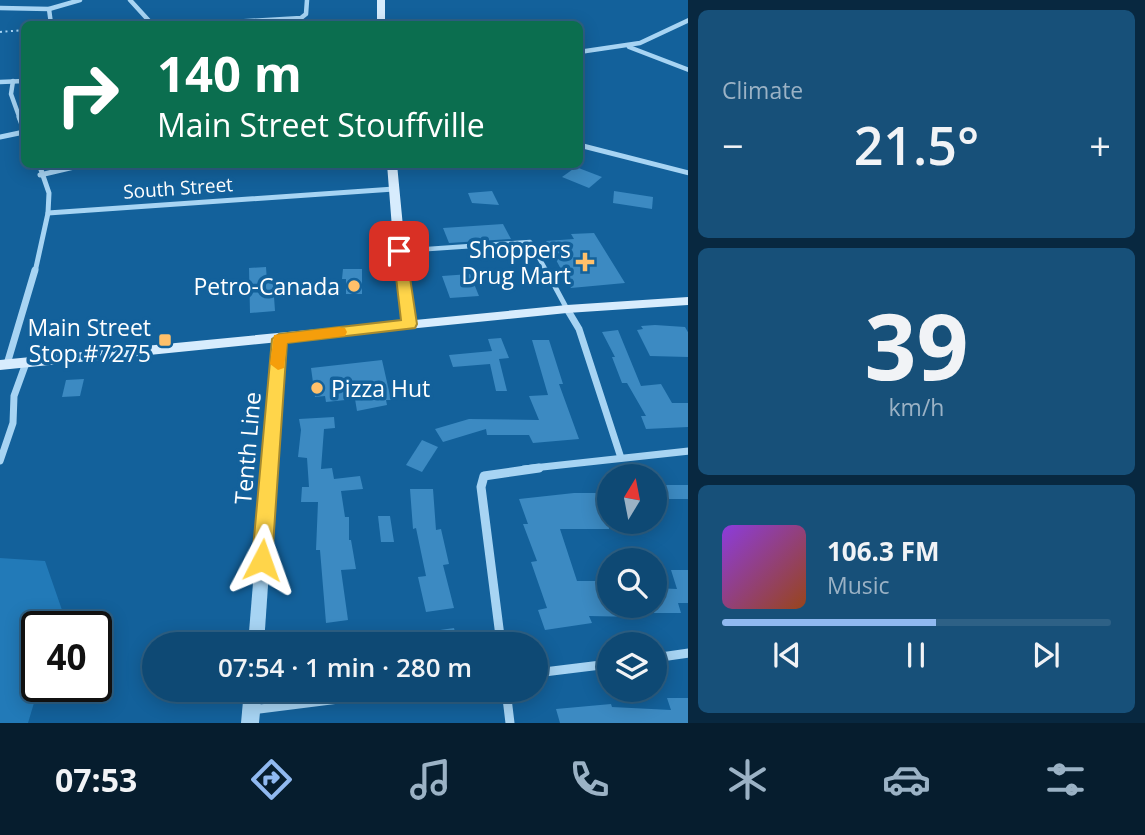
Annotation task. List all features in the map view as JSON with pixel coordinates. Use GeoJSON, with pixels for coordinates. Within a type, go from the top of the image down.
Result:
{"type":"FeatureCollection","features":[{"type":"Feature","properties":{"kind":"main road"},"geometry":{"type":"LineString","coordinates":[[381,0],[381,21]]}},
{"type":"Feature","properties":{"kind":"main road"},"geometry":{"type":"LineString","coordinates":[[392,168],[399,251],[409,324]]}},
{"type":"Feature","properties":{"kind":"main road"},"geometry":{"type":"LineString","coordinates":[[3,364],[568,309],[688,300]]}},
{"type":"Feature","properties":{"kind":"street"},"geometry":{"type":"LineString","coordinates":[[0,8],[49,9],[80,0]]}},
{"type":"Feature","properties":{"kind":"street"},"geometry":{"type":"LineString","coordinates":[[130,0],[149,21]]}},
{"type":"Feature","properties":{"kind":"street"},"geometry":{"type":"LineString","coordinates":[[250,21],[301,18],[306,15],[307,0]]}},
{"type":"Feature","properties":{"kind":"street"},"geometry":{"type":"LineString","coordinates":[[49,9],[51,21]]}},
{"type":"Feature","properties":{"kind":"street"},"geometry":{"type":"LineString","coordinates":[[583,52],[629,47],[688,19]]}},
{"type":"Feature","properties":{"kind":"street"},"geometry":{"type":"LineString","coordinates":[[629,47],[688,70]]}},
{"type":"Feature","properties":{"kind":"street"},"geometry":{"type":"LineString","coordinates":[[13,81],[11,94],[21,122]]}},
{"type":"Feature","properties":{"kind":"street"},"geometry":{"type":"LineString","coordinates":[[0,82],[21,81]]}},
{"type":"Feature","properties":{"kind":"street"},"geometry":{"type":"LineString","coordinates":[[0,137],[21,132]]}},
{"type":"Feature","properties":{"kind":"street"},"geometry":{"type":"LineString","coordinates":[[583,146],[688,173]]}},
{"type":"Feature","properties":{"kind":"street"},"geometry":{"type":"LineString","coordinates":[[3,364],[33,281],[48,213],[47,186],[40,175],[39,168]]}},
{"type":"Feature","properties":{"kind":"street"},"geometry":{"type":"LineString","coordinates":[[40,175],[70,168]]}},
{"type":"Feature","properties":{"kind":"street","name":"South Street"},"geometry":{"type":"LineString","coordinates":[[48,213],[394,189]]}},
{"type":"Feature","properties":{"kind":"street"},"geometry":{"type":"LineString","coordinates":[[568,309],[579,329],[621,458]]}},
{"type":"Feature","properties":{"kind":"street","name":"Tenth Line"},"geometry":{"type":"LineString","coordinates":[[257,632],[279,339]]}},
{"type":"Feature","properties":{"kind":"street"},"geometry":{"type":"LineString","coordinates":[[0,461],[13,423],[13,396],[26,363]]}},
{"type":"Feature","properties":{"kind":"street"},"geometry":{"type":"LineString","coordinates":[[499,632],[481,487],[484,476],[499,471],[688,451]]}},
{"type":"Feature","properties":{"kind":"street"},"geometry":{"type":"LineString","coordinates":[[667,656],[688,653]]}},
{"type":"Feature","properties":{"kind":"street"},"geometry":{"type":"LineString","coordinates":[[548,672],[597,665]]}},
{"type":"Feature","properties":{"kind":"street"},"geometry":{"type":"LineString","coordinates":[[251,717],[339,702]]}},
{"type":"Feature","properties":{"kind":"street"},"geometry":{"type":"LineString","coordinates":[[507,702],[510,723]]}},
{"type":"Feature","properties":{"kind":"lane"},"geometry":{"type":"LineString","coordinates":[[399,251],[530,242],[568,309]]}},
{"type":"Feature","properties":{"kind":"path"},"geometry":{"type":"LineString","coordinates":[[0,32],[21,30]]}},
{"type":"Feature","properties":{"kind":"shaded area"},"geometry":{"type":"Polygon","coordinates":[[[0,558],[45,561],[62,610],[21,611],[21,702],[34,702],[28,723],[0,723],[0,558]]]}},
{"type":"Feature","properties":{"kind":"building"},"geometry":{"type":"Polygon","coordinates":[[[579,168],[602,177],[589,188],[562,177],[579,168]]]}},
{"type":"Feature","properties":{"kind":"building"},"geometry":{"type":"Polygon","coordinates":[[[492,191],[499,205],[472,203],[468,193],[492,191]]]}},
{"type":"Feature","properties":{"kind":"building"},"geometry":{"type":"Polygon","coordinates":[[[614,191],[653,197],[652,209],[613,203],[614,191]]]}},
{"type":"Feature","properties":{"kind":"building"},"geometry":{"type":"Polygon","coordinates":[[[503,224],[511,239],[449,243],[443,228],[503,224]]]}},
{"type":"Feature","properties":{"kind":"building","name":"Shoppers Drug Mart"},"geometry":{"type":"Polygon","coordinates":[[[594,233],[625,283],[571,288],[546,241],[574,239],[571,234],[594,233]]]}},
{"type":"Feature","properties":{"kind":"building"},"geometry":{"type":"Polygon","coordinates":[[[266,267],[267,282],[273,282],[275,311],[250,313],[249,268],[266,267]]]}},
{"type":"Feature","properties":{"kind":"building","name":"Petro-Canada"},"geometry":{"type":"Polygon","coordinates":[[[343,269],[362,269],[362,294],[346,294],[346,279],[342,279],[343,269]]]}},
{"type":"Feature","properties":{"kind":"building"},"geometry":{"type":"Polygon","coordinates":[[[470,274],[479,296],[450,298],[442,276],[470,274]]]}},
{"type":"Feature","properties":{"kind":"building"},"geometry":{"type":"Polygon","coordinates":[[[641,326],[685,327],[688,332],[688,357],[650,356],[637,330],[643,329],[641,326]]]}},
{"type":"Feature","properties":{"kind":"building"},"geometry":{"type":"Polygon","coordinates":[[[618,330],[641,386],[661,384],[672,403],[688,403],[688,427],[646,429],[641,416],[646,416],[627,383],[622,383],[612,357],[615,357],[602,332],[618,330]]]}},
{"type":"Feature","properties":{"kind":"building"},"geometry":{"type":"Polygon","coordinates":[[[501,338],[509,358],[499,359],[507,391],[496,391],[490,364],[453,367],[449,355],[492,351],[488,339],[501,338]]]}},
{"type":"Feature","properties":{"kind":"building"},"geometry":{"type":"Polygon","coordinates":[[[532,340],[549,340],[563,384],[559,384],[579,439],[533,443],[529,435],[487,435],[486,429],[443,442],[435,429],[469,419],[539,420],[529,396],[548,395],[532,340]]]}},
{"type":"Feature","properties":{"kind":"building"},"geometry":{"type":"Polygon","coordinates":[[[382,360],[391,400],[386,400],[387,405],[357,411],[355,399],[326,402],[325,396],[315,397],[311,368],[382,360]]]}},
{"type":"Feature","properties":{"kind":"building"},"geometry":{"type":"Polygon","coordinates":[[[84,379],[80,396],[62,397],[66,380],[84,379]]]}},
{"type":"Feature","properties":{"kind":"building"},"geometry":{"type":"Polygon","coordinates":[[[334,417],[335,428],[324,429],[321,469],[332,468],[334,479],[360,476],[363,489],[341,491],[345,517],[349,517],[349,540],[356,569],[341,570],[348,620],[326,623],[320,550],[316,550],[318,502],[301,502],[302,487],[309,487],[307,458],[298,457],[301,430],[299,419],[334,417]]]}},
{"type":"Feature","properties":{"kind":"building"},"geometry":{"type":"Polygon","coordinates":[[[422,440],[438,447],[422,472],[406,465],[422,440]]]}},
{"type":"Feature","properties":{"kind":"building"},"geometry":{"type":"Polygon","coordinates":[[[667,485],[688,485],[688,499],[667,499],[667,485]]]}},
{"type":"Feature","properties":{"kind":"building"},"geometry":{"type":"Polygon","coordinates":[[[410,489],[433,489],[436,530],[441,529],[449,564],[443,565],[454,608],[426,612],[418,577],[426,576],[416,528],[413,529],[410,489]]]}},
{"type":"Feature","properties":{"kind":"building"},"geometry":{"type":"Polygon","coordinates":[[[597,493],[597,529],[560,529],[577,581],[597,581],[597,616],[589,616],[592,623],[545,630],[538,610],[547,608],[531,562],[537,561],[523,524],[528,524],[519,499],[597,493]]]}},
{"type":"Feature","properties":{"kind":"building"},"geometry":{"type":"Polygon","coordinates":[[[378,516],[390,516],[394,542],[381,542],[378,516]]]}},
{"type":"Feature","properties":{"kind":"building"},"geometry":{"type":"Polygon","coordinates":[[[671,570],[688,570],[688,603],[678,603],[681,613],[667,613],[667,589],[677,589],[671,570]]]}},
{"type":"Feature","properties":{"kind":"building"},"geometry":{"type":"Polygon","coordinates":[[[454,628],[455,632],[426,632],[454,628]]]}},
{"type":"Feature","properties":{"kind":"building"},"geometry":{"type":"Polygon","coordinates":[[[667,698],[688,698],[688,723],[560,723],[556,709],[611,704],[612,707],[671,710],[667,698]]]}},
{"type":"Feature","properties":{"kind":"slow traffic"},"geometry":{"type":"LineString","coordinates":[[278,364],[279,339],[339,332]]}},
{"type":"Feature","properties":{"kind":"place","name":"Shoppers Drug Mart"},"geometry":{"type":"Point","coordinates":[585,262]}},
{"type":"Feature","properties":{"kind":"place","name":"Petro-Canada"},"geometry":{"type":"Point","coordinates":[354,286]}},
{"type":"Feature","properties":{"kind":"place","name":"Main Street Stop #7275"},"geometry":{"type":"Point","coordinates":[165,340]}},
{"type":"Feature","properties":{"kind":"place","name":"Pizza Hut"},"geometry":{"type":"Point","coordinates":[317,388]}},
{"type":"Feature","properties":{"kind":"route"},"geometry":{"type":"LineString","coordinates":[[262,560],[279,339],[409,324],[399,251]]}}]}
